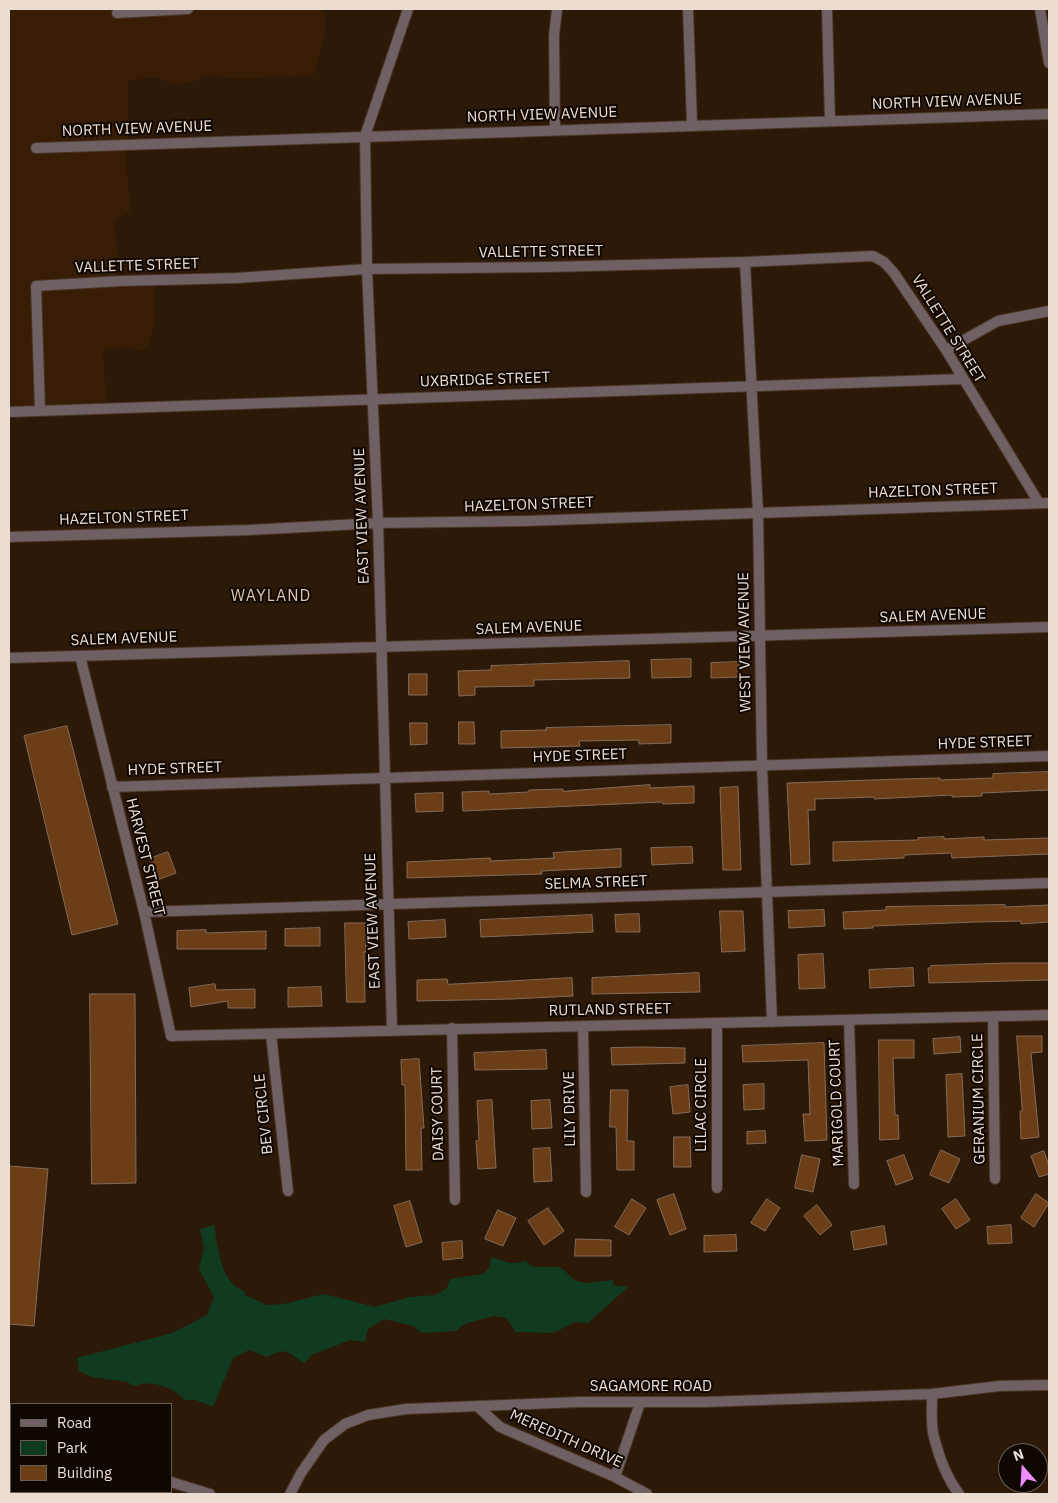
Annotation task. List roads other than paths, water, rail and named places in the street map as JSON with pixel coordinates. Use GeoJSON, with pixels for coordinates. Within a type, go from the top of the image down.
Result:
{"type":"FeatureCollection","features":[{"type":"Feature","properties":{"kind":"street"},"geometry":{"type":"LineString","coordinates":[[117,13],[188,9]]}},
{"type":"Feature","properties":{"kind":"street","name":"EAST VIEW AVENUE"},"geometry":{"type":"LineString","coordinates":[[392,1030],[378,523],[367,269],[366,136],[408,9]]}},
{"type":"Feature","properties":{"kind":"street"},"geometry":{"type":"LineString","coordinates":[[555,130],[554,36],[557,9]]}},
{"type":"Feature","properties":{"kind":"street"},"geometry":{"type":"LineString","coordinates":[[688,9],[692,124]]}},
{"type":"Feature","properties":{"kind":"street"},"geometry":{"type":"LineString","coordinates":[[827,9],[830,121]]}},
{"type":"Feature","properties":{"kind":"street"},"geometry":{"type":"LineString","coordinates":[[1040,9],[1049,63]]}},
{"type":"Feature","properties":{"kind":"street","name":"NORTH VIEW AVENUE"},"geometry":{"type":"LineString","coordinates":[[36,148],[692,124],[1049,114]]}},
{"type":"Feature","properties":{"kind":"street","name":"VALLETTE STREET"},"geometry":{"type":"LineString","coordinates":[[40,410],[36,286],[121,281],[238,278],[367,269],[745,262],[873,256],[884,262],[894,273],[1044,503]]}},
{"type":"Feature","properties":{"kind":"street","name":"WEST VIEW AVENUE"},"geometry":{"type":"LineString","coordinates":[[745,262],[758,512],[762,765],[772,1022]]}},
{"type":"Feature","properties":{"kind":"street"},"geometry":{"type":"LineString","coordinates":[[946,350],[998,321],[1049,311]]}},
{"type":"Feature","properties":{"kind":"street","name":"UXBRIDGE STREET"},"geometry":{"type":"LineString","coordinates":[[9,412],[962,379]]}},
{"type":"Feature","properties":{"kind":"street","name":"HAZELTON STREET"},"geometry":{"type":"LineString","coordinates":[[9,536],[248,530],[378,523],[525,521],[1044,503]]}},
{"type":"Feature","properties":{"kind":"street","name":"SALEM AVENUE"},"geometry":{"type":"LineString","coordinates":[[9,658],[1049,628]]}},
{"type":"Feature","properties":{"kind":"street","name":"HARVEST STREET"},"geometry":{"type":"LineString","coordinates":[[80,656],[144,912],[172,1036]]}},
{"type":"Feature","properties":{"kind":"street","name":"HYDE STREET"},"geometry":{"type":"LineString","coordinates":[[112,787],[1049,756]]}},
{"type":"Feature","properties":{"kind":"street","name":"SELMA STREET"},"geometry":{"type":"LineString","coordinates":[[144,912],[1049,883]]}},
{"type":"Feature","properties":{"kind":"street","name":"RUTLAND STREET"},"geometry":{"type":"LineString","coordinates":[[172,1036],[452,1028],[992,1018],[1049,1015]]}},
{"type":"Feature","properties":{"kind":"street","name":"GERANIUM CIRCLE"},"geometry":{"type":"LineString","coordinates":[[992,1018],[995,1179]]}},
{"type":"Feature","properties":{"kind":"street","name":"MARIGOLD COURT"},"geometry":{"type":"LineString","coordinates":[[850,1020],[854,1184]]}},
{"type":"Feature","properties":{"kind":"street","name":"LILAC CIRCLE"},"geometry":{"type":"LineString","coordinates":[[716,1023],[717,1188]]}},
{"type":"Feature","properties":{"kind":"street","name":"LILY DRIVE"},"geometry":{"type":"LineString","coordinates":[[584,1026],[586,1192]]}},
{"type":"Feature","properties":{"kind":"street","name":"DAISY COURT"},"geometry":{"type":"LineString","coordinates":[[452,1028],[455,1200]]}},
{"type":"Feature","properties":{"kind":"street","name":"BEV CIRCLE"},"geometry":{"type":"LineString","coordinates":[[271,1034],[288,1191]]}},
{"type":"Feature","properties":{"kind":"street","name":"SAGAMORE ROAD"},"geometry":{"type":"LineString","coordinates":[[290,1494],[302,1472],[324,1440],[345,1424],[368,1415],[406,1409],[579,1402],[640,1403],[932,1394],[999,1386],[1049,1385]]}},
{"type":"Feature","properties":{"kind":"street"},"geometry":{"type":"LineString","coordinates":[[932,1394],[933,1431],[940,1457],[950,1483],[959,1494]]}},
{"type":"Feature","properties":{"kind":"street"},"geometry":{"type":"LineString","coordinates":[[615,1477],[640,1403]]}},
{"type":"Feature","properties":{"kind":"street","name":"MEREDITH DRIVE"},"geometry":{"type":"LineString","coordinates":[[477,1406],[500,1427],[615,1477],[647,1494]]}},
{"type":"Feature","properties":{"kind":"street"},"geometry":{"type":"LineString","coordinates":[[172,1482],[207,1494]]}},
{"type":"Feature","properties":{"kind":"district","name":"WAYLAND"},"geometry":{"type":"Point","coordinates":[271,596]}}]}
